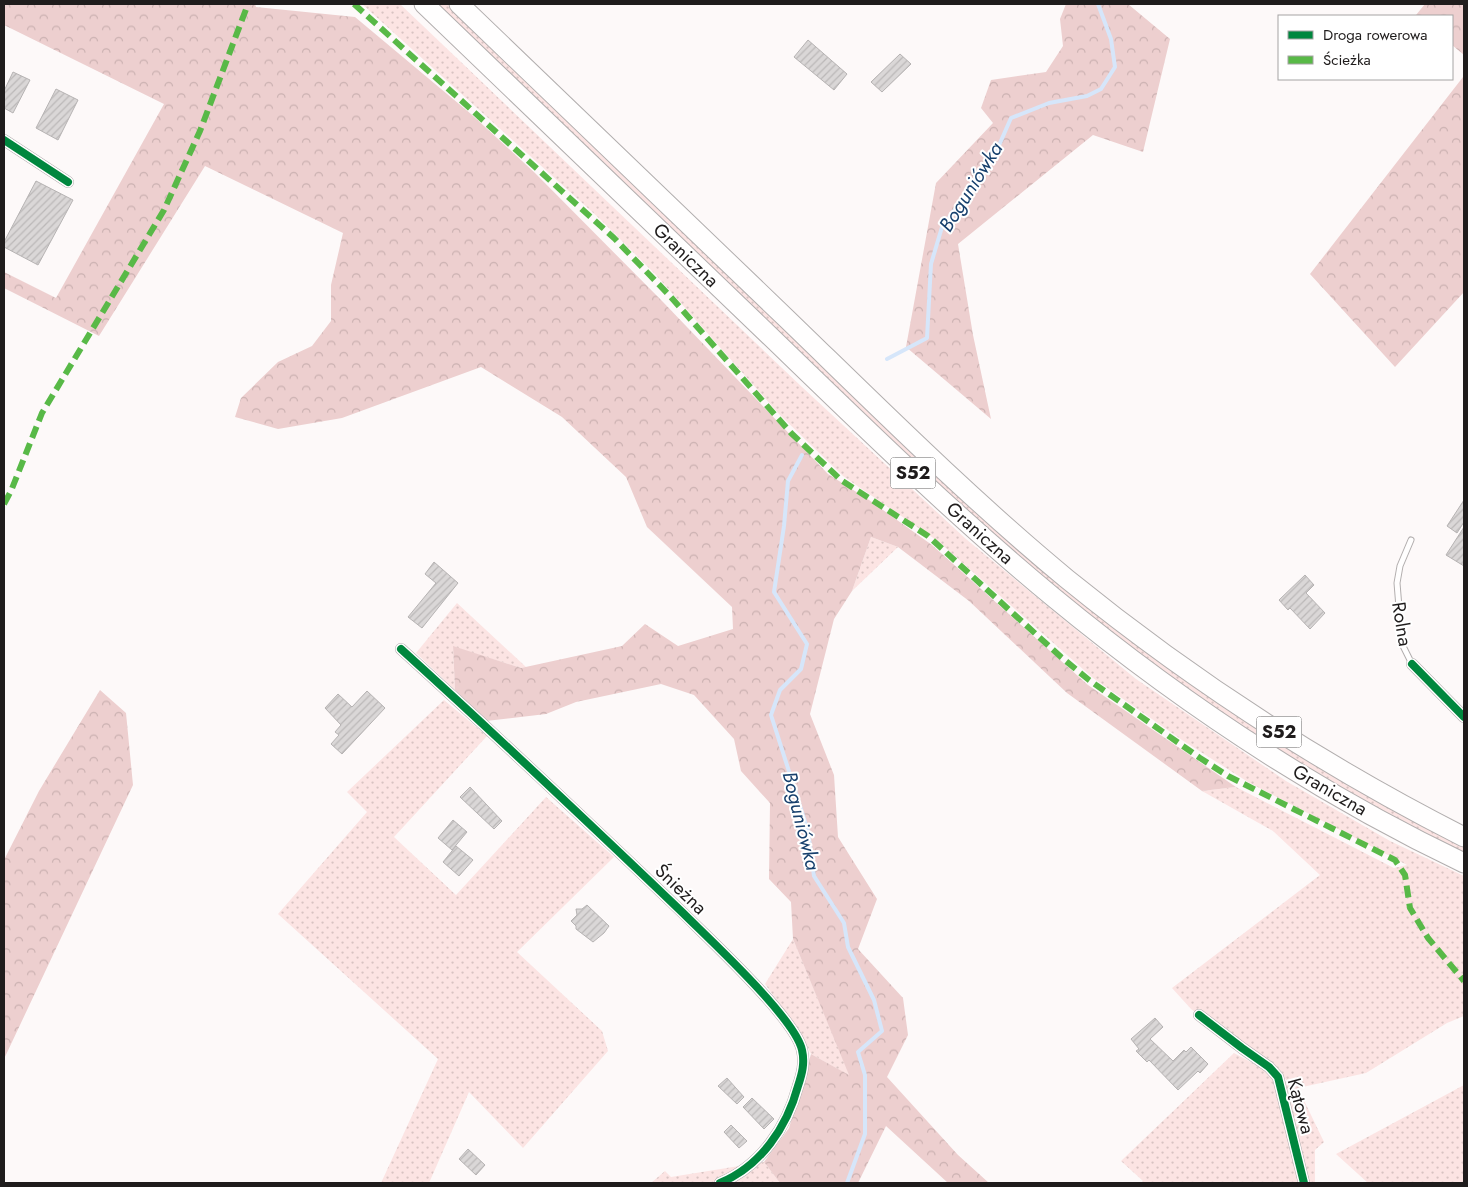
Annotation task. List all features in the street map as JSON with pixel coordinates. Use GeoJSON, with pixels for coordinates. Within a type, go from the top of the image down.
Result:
{"type":"FeatureCollection","features":[{"type":"Feature","properties":{"kind":"highway","name":"Graniczna"},"geometry":{"type":"LineString","coordinates":[[424,4],[948,506],[1047,592],[1150,674],[1245,740],[1368,813],[1464,863]]}},
{"type":"Feature","properties":{"kind":"highway","name":"Graniczna"},"geometry":{"type":"LineString","coordinates":[[459,4],[936,462],[1066,578],[1162,653],[1255,718],[1361,782],[1464,837]]}},
{"type":"Feature","properties":{"kind":"street"},"geometry":{"type":"LineString","coordinates":[[4,140],[68,182]]}},
{"type":"Feature","properties":{"kind":"street","name":"Śnieżna"},"geometry":{"type":"LineString","coordinates":[[402,649],[557,793],[722,951],[761,992],[788,1026],[802,1048],[804,1066],[788,1118],[773,1140],[752,1164],[720,1183]]}},
{"type":"Feature","properties":{"kind":"street","name":"Rolna"},"geometry":{"type":"LineString","coordinates":[[1412,664],[1464,717]]}},
{"type":"Feature","properties":{"kind":"street","name":"Kątowa"},"geometry":{"type":"LineString","coordinates":[[1200,1014],[1242,1048],[1270,1067],[1278,1077],[1304,1183]]}},
{"type":"Feature","properties":{"kind":"lane","name":"Rolna"},"geometry":{"type":"LineString","coordinates":[[1411,540],[1400,566],[1397,583],[1402,644],[1412,664]]}},
{"type":"Feature","properties":{"kind":"shaded area"},"geometry":{"type":"Polygon","coordinates":[[[362,4],[400,4],[802,387],[966,539],[1136,679],[1286,781],[1390,841],[1464,876],[1464,1016],[1447,1023],[1366,1073],[1298,1088],[1324,1142],[1315,1150],[1315,1183],[1141,1183],[1143,1181],[1121,1161],[1234,1053],[1293,1085],[1191,1009],[1172,988],[1320,875],[1273,831],[1202,791],[1236,787],[1394,868],[1407,865],[1248,782],[1182,740],[1093,678],[939,542],[843,476],[779,414],[656,275],[600,219],[362,4]]]}},
{"type":"Feature","properties":{"kind":"shaded area"},"geometry":{"type":"Polygon","coordinates":[[[435,4],[447,4],[1151,655],[1241,718],[1464,846],[1464,853],[1367,802],[1259,738],[1147,660],[1059,590],[963,508],[435,4]]]}},
{"type":"Feature","properties":{"kind":"shaded area"},"geometry":{"type":"Polygon","coordinates":[[[871,537],[898,547],[852,591],[871,537]]]}},
{"type":"Feature","properties":{"kind":"shaded area"},"geometry":{"type":"Polygon","coordinates":[[[457,603],[526,667],[521,668],[453,647],[455,690],[416,653],[457,603]]]}},
{"type":"Feature","properties":{"kind":"shaded area"},"geometry":{"type":"Polygon","coordinates":[[[444,700],[487,736],[394,837],[456,895],[546,797],[614,857],[517,952],[602,1031],[608,1051],[523,1148],[469,1092],[429,1183],[381,1183],[438,1059],[278,914],[367,812],[347,792],[444,700]]]}},
{"type":"Feature","properties":{"kind":"shaded area"},"geometry":{"type":"Polygon","coordinates":[[[793,939],[850,1076],[811,1054],[802,1036],[765,984],[793,939]]]}},
{"type":"Feature","properties":{"kind":"shaded area"},"geometry":{"type":"Polygon","coordinates":[[[1464,1085],[1464,1183],[1368,1183],[1336,1154],[1464,1085]]]}},
{"type":"Feature","properties":{"kind":"shaded area"},"geometry":{"type":"Polygon","coordinates":[[[764,1162],[780,1183],[651,1183],[665,1171],[671,1177],[764,1162]]]}},
{"type":"Feature","properties":{"kind":"green space"},"geometry":{"type":"Polygon","coordinates":[[[4,4],[255,4],[256,7],[355,17],[471,114],[535,173],[663,302],[828,474],[869,500],[932,545],[1088,685],[1236,787],[1202,791],[1067,693],[969,601],[898,547],[871,537],[852,591],[834,619],[810,714],[834,775],[838,837],[877,899],[858,949],[903,998],[908,1035],[887,1077],[958,1155],[989,1183],[948,1183],[886,1126],[858,1183],[780,1183],[764,1162],[789,1128],[811,1054],[849,1075],[793,939],[791,902],[769,879],[770,803],[741,771],[734,739],[694,695],[661,684],[576,702],[546,714],[486,721],[455,690],[453,646],[521,668],[622,646],[645,624],[678,646],[733,629],[732,607],[647,527],[626,477],[562,417],[481,367],[342,418],[278,429],[235,417],[241,398],[278,362],[312,346],[331,321],[331,285],[343,233],[205,166],[99,336],[4,288],[4,272],[56,298],[164,104],[4,25],[4,4]]]}},
{"type":"Feature","properties":{"kind":"green space"},"geometry":{"type":"Polygon","coordinates":[[[1066,4],[1128,4],[1170,39],[1143,152],[1093,135],[958,244],[973,335],[991,419],[906,347],[936,183],[993,123],[981,108],[991,80],[1046,72],[1063,46],[1060,19],[1066,4]]]}},
{"type":"Feature","properties":{"kind":"green space"},"geometry":{"type":"Polygon","coordinates":[[[1425,4],[1464,4],[1464,55],[1453,46],[1453,15],[1416,15],[1425,4]]]}},
{"type":"Feature","properties":{"kind":"green space"},"geometry":{"type":"Polygon","coordinates":[[[1463,77],[1464,292],[1395,367],[1310,274],[1463,77]]]}},
{"type":"Feature","properties":{"kind":"green space"},"geometry":{"type":"Polygon","coordinates":[[[100,690],[126,713],[133,785],[4,1059],[4,860],[39,791],[100,690]]]}},
{"type":"Feature","properties":{"kind":"building"},"geometry":{"type":"Polygon","coordinates":[[[808,40],[847,74],[834,90],[794,57],[808,40]]]}},
{"type":"Feature","properties":{"kind":"building"},"geometry":{"type":"Polygon","coordinates":[[[900,54],[911,64],[882,92],[871,82],[900,54]]]}},
{"type":"Feature","properties":{"kind":"building"},"geometry":{"type":"Polygon","coordinates":[[[13,72],[30,80],[13,113],[4,108],[4,91],[13,72]]]}},
{"type":"Feature","properties":{"kind":"building"},"geometry":{"type":"Polygon","coordinates":[[[56,89],[78,100],[58,140],[36,128],[56,89]]]}},
{"type":"Feature","properties":{"kind":"building"},"geometry":{"type":"Polygon","coordinates":[[[36,181],[73,200],[38,265],[4,247],[4,242],[36,181]]]}},
{"type":"Feature","properties":{"kind":"building"},"geometry":{"type":"Polygon","coordinates":[[[1464,500],[1464,522],[1457,533],[1447,526],[1464,500]]]}},
{"type":"Feature","properties":{"kind":"building"},"geometry":{"type":"Polygon","coordinates":[[[1464,527],[1464,566],[1446,555],[1464,527]]]}},
{"type":"Feature","properties":{"kind":"building"},"geometry":{"type":"Polygon","coordinates":[[[434,562],[458,583],[422,628],[408,617],[436,583],[425,574],[434,562]]]}},
{"type":"Feature","properties":{"kind":"building"},"geometry":{"type":"Polygon","coordinates":[[[1305,575],[1314,585],[1306,593],[1325,613],[1310,629],[1290,608],[1288,610],[1279,600],[1305,575]]]}},
{"type":"Feature","properties":{"kind":"building"},"geometry":{"type":"Polygon","coordinates":[[[367,691],[385,708],[342,754],[331,744],[339,735],[335,732],[341,725],[325,708],[338,694],[352,707],[367,691]]]}},
{"type":"Feature","properties":{"kind":"building"},"geometry":{"type":"Polygon","coordinates":[[[470,787],[502,821],[494,829],[460,797],[470,787]]]}},
{"type":"Feature","properties":{"kind":"building"},"geometry":{"type":"Polygon","coordinates":[[[453,820],[467,832],[452,850],[438,838],[453,820]]]}},
{"type":"Feature","properties":{"kind":"building"},"geometry":{"type":"Polygon","coordinates":[[[456,846],[473,860],[459,876],[443,862],[456,846]]]}},
{"type":"Feature","properties":{"kind":"building"},"geometry":{"type":"Polygon","coordinates":[[[587,905],[609,926],[593,942],[576,929],[576,926],[571,921],[577,915],[576,909],[582,909],[587,905]]]}},
{"type":"Feature","properties":{"kind":"building"},"geometry":{"type":"Polygon","coordinates":[[[1155,1018],[1163,1027],[1150,1039],[1173,1061],[1184,1050],[1186,1052],[1191,1047],[1208,1064],[1200,1073],[1198,1071],[1178,1090],[1149,1060],[1147,1062],[1136,1051],[1139,1049],[1131,1039],[1155,1018]]]}},
{"type":"Feature","properties":{"kind":"building"},"geometry":{"type":"Polygon","coordinates":[[[727,1078],[744,1097],[737,1104],[718,1086],[727,1078]]]}},
{"type":"Feature","properties":{"kind":"building"},"geometry":{"type":"Polygon","coordinates":[[[752,1098],[774,1119],[764,1129],[743,1107],[752,1098]]]}},
{"type":"Feature","properties":{"kind":"building"},"geometry":{"type":"Polygon","coordinates":[[[731,1125],[747,1141],[739,1148],[724,1132],[731,1125]]]}},
{"type":"Feature","properties":{"kind":"building"},"geometry":{"type":"Polygon","coordinates":[[[468,1149],[485,1165],[476,1175],[459,1159],[468,1149]]]}},
{"type":"Feature","properties":{"kind":"waterway","name":"Boguniówka"},"geometry":{"type":"LineString","coordinates":[[887,359],[927,338],[931,264],[942,227],[993,159],[1011,118],[1049,103],[1087,96],[1101,89],[1115,67],[1111,39],[1098,4]]}},
{"type":"Feature","properties":{"kind":"waterway","name":"Boguniówka"},"geometry":{"type":"LineString","coordinates":[[802,455],[788,481],[784,526],[774,592],[807,644],[801,669],[780,690],[771,715],[808,831],[814,876],[844,923],[848,947],[874,1000],[882,1031],[858,1052],[865,1075],[865,1134],[847,1183]]}},
{"type":"Feature","properties":{"kind":"marked path"},"geometry":{"type":"LineString","coordinates":[[4,504],[42,413],[164,210],[200,131],[248,4]]}},
{"type":"Feature","properties":{"kind":"marked path"},"geometry":{"type":"LineString","coordinates":[[354,4],[614,238],[670,296],[791,433],[841,480],[928,536],[1061,657],[1089,680],[1200,758],[1228,776],[1395,860],[1405,875],[1410,908],[1428,938],[1464,981]]}},
{"type":"Feature","properties":{"kind":"cycle path"},"geometry":{"type":"LineString","coordinates":[[4,140],[68,182]]}},
{"type":"Feature","properties":{"kind":"cycle path"},"geometry":{"type":"LineString","coordinates":[[401,649],[543,780],[712,941],[768,999],[796,1036],[802,1050],[803,1068],[787,1116],[770,1144],[760,1156],[735,1176],[720,1183]]}},
{"type":"Feature","properties":{"kind":"cycle path"},"geometry":{"type":"LineString","coordinates":[[1412,664],[1464,717]]}},
{"type":"Feature","properties":{"kind":"cycle path"},"geometry":{"type":"LineString","coordinates":[[1199,1015],[1269,1067],[1278,1077],[1304,1183]]}}]}
